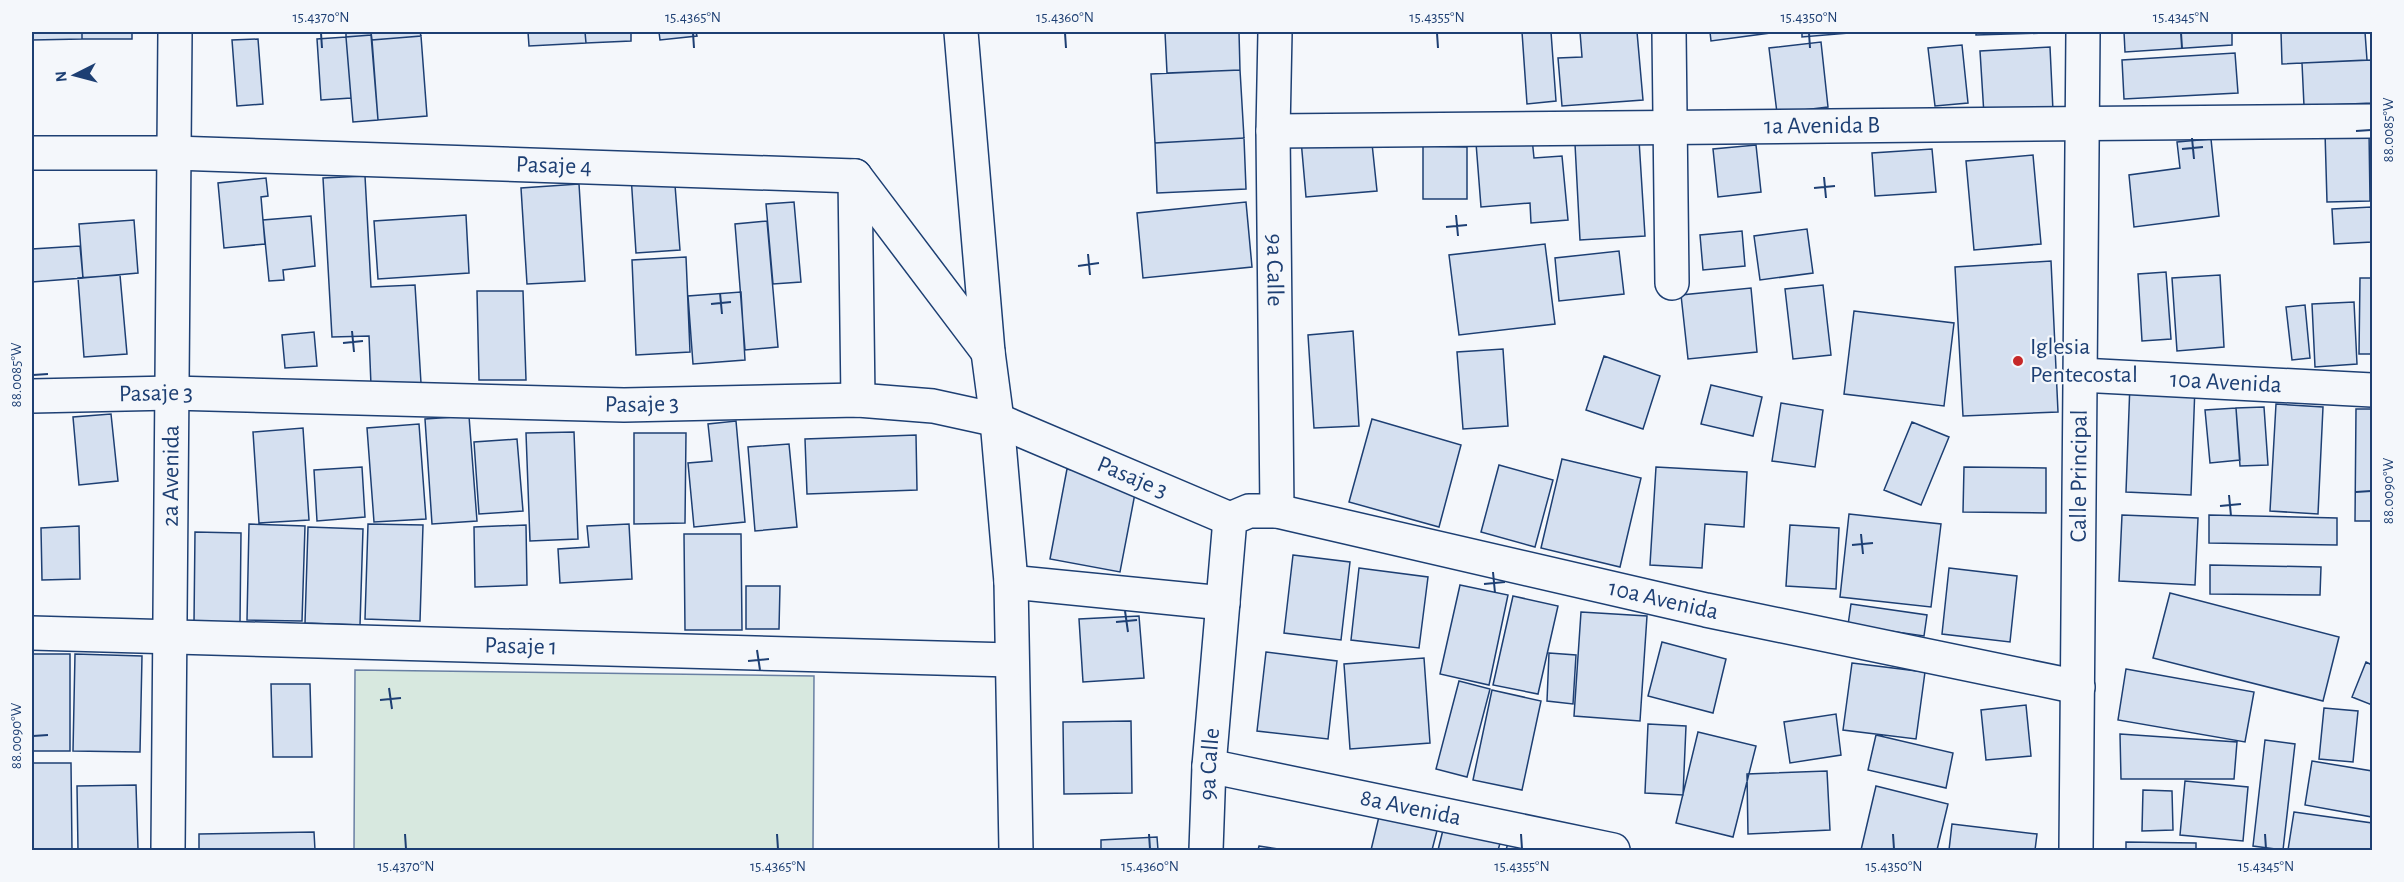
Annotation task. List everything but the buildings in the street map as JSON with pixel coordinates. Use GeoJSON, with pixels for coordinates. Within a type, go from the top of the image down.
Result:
{"type":"FeatureCollection","features":[{"type":"Feature","properties":{"kind":"street","name":"2a Avenida"},"geometry":{"type":"LineString","coordinates":[[168,850],[175,32]]}},
{"type":"Feature","properties":{"kind":"street"},"geometry":{"type":"LineString","coordinates":[[961,32],[988,351],[997,420],[1011,582],[1016,850]]}},
{"type":"Feature","properties":{"kind":"street","name":"9a Calle"},"geometry":{"type":"LineString","coordinates":[[1206,850],[1209,766],[1223,603],[1252,514],[1273,131],[1275,32]]}},
{"type":"Feature","properties":{"kind":"street"},"geometry":{"type":"LineString","coordinates":[[1669,32],[1672,282]]}},
{"type":"Feature","properties":{"kind":"street","name":"Calle Principal"},"geometry":{"type":"LineString","coordinates":[[2076,850],[2082,32]]}},
{"type":"Feature","properties":{"kind":"street","name":"1a Avenida B"},"geometry":{"type":"LineString","coordinates":[[1273,131],[2373,121]]}},
{"type":"Feature","properties":{"kind":"street","name":"Pasaje 4"},"geometry":{"type":"LineString","coordinates":[[32,153],[174,153],[855,176]]}},
{"type":"Feature","properties":{"kind":"street"},"geometry":{"type":"LineString","coordinates":[[855,176],[988,351]]}},
{"type":"Feature","properties":{"kind":"street"},"geometry":{"type":"LineString","coordinates":[[855,176],[858,400]]}},
{"type":"Feature","properties":{"kind":"street","name":"10a Avenida"},"geometry":{"type":"LineString","coordinates":[[2080,375],[2373,390]]}},
{"type":"Feature","properties":{"kind":"street","name":"Pasaje 3"},"geometry":{"type":"LineString","coordinates":[[32,396],[172,393],[624,405],[858,400],[933,406],[997,420],[1252,514]]}},
{"type":"Feature","properties":{"kind":"street","name":"10a Avenida"},"geometry":{"type":"LineString","coordinates":[[1252,514],[2078,687]]}},
{"type":"Feature","properties":{"kind":"street"},"geometry":{"type":"LineString","coordinates":[[1011,582],[1223,603]]}},
{"type":"Feature","properties":{"kind":"street","name":"Pasaje 1"},"geometry":{"type":"LineString","coordinates":[[32,633],[1011,660]]}},
{"type":"Feature","properties":{"kind":"street","name":"8a Avenida"},"geometry":{"type":"LineString","coordinates":[[1209,766],[1613,850]]}},
{"type":"Feature","properties":{"kind":"shaded area"},"geometry":{"type":"Polygon","coordinates":[[[355,670],[814,676],[813,850],[354,850],[355,670]]]}},
{"type":"Feature","properties":{"kind":"place","name":"Iglesia Pentecostal"},"geometry":{"type":"Point","coordinates":[2018,361]}}]}
